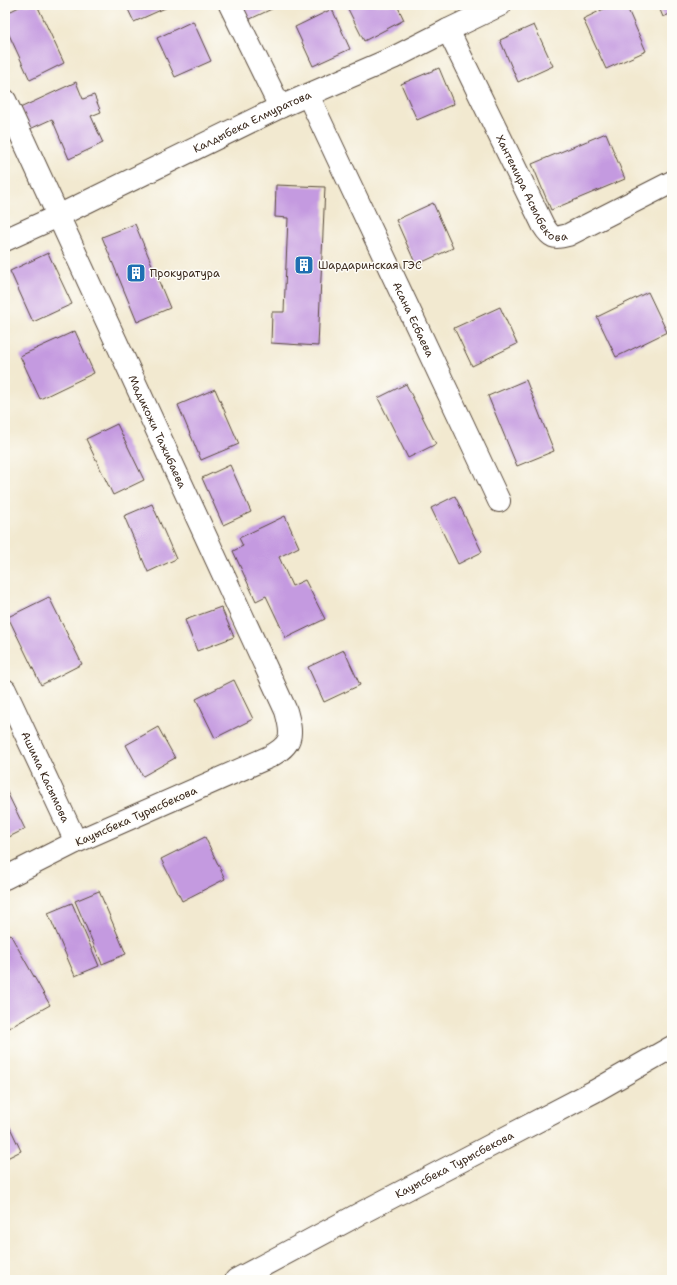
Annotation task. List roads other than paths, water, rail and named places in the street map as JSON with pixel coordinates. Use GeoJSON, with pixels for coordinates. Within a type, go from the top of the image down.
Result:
{"type":"FeatureCollection","features":[{"type":"Feature","properties":{"kind":"street"},"geometry":{"type":"LineString","coordinates":[[230,5],[280,107]]}},
{"type":"Feature","properties":{"kind":"street","name":"Калдыбека Елмуратова"},"geometry":{"type":"LineString","coordinates":[[5,240],[58,216],[280,107],[393,58],[448,30],[472,11],[500,5]]}},
{"type":"Feature","properties":{"kind":"street","name":"Хантемира Асылбекова"},"geometry":{"type":"LineString","coordinates":[[448,30],[549,235],[557,238],[568,235],[672,182]]}},
{"type":"Feature","properties":{"kind":"street","name":"Асана Есбаева"},"geometry":{"type":"LineString","coordinates":[[308,95],[499,500]]}},
{"type":"Feature","properties":{"kind":"street","name":"Мадикожи Тажибаева"},"geometry":{"type":"LineString","coordinates":[[5,100],[286,711],[290,725],[291,737],[282,750],[269,757]]}},
{"type":"Feature","properties":{"kind":"street","name":"Ашима Касымова"},"geometry":{"type":"LineString","coordinates":[[5,690],[76,842]]}},
{"type":"Feature","properties":{"kind":"street","name":"Кауысбека Турысбекова"},"geometry":{"type":"LineString","coordinates":[[5,878],[76,842],[269,757]]}},
{"type":"Feature","properties":{"kind":"street","name":"Кауысбека Турысбекова"},"geometry":{"type":"LineString","coordinates":[[236,1280],[372,1207],[595,1091],[672,1047]]}},
{"type":"Feature","properties":{"kind":"place","name":"Шардаринская ГЭС"},"geometry":{"type":"Point","coordinates":[304,265]}},
{"type":"Feature","properties":{"kind":"place","name":"Прокуратура"},"geometry":{"type":"Point","coordinates":[136,273]}}]}
